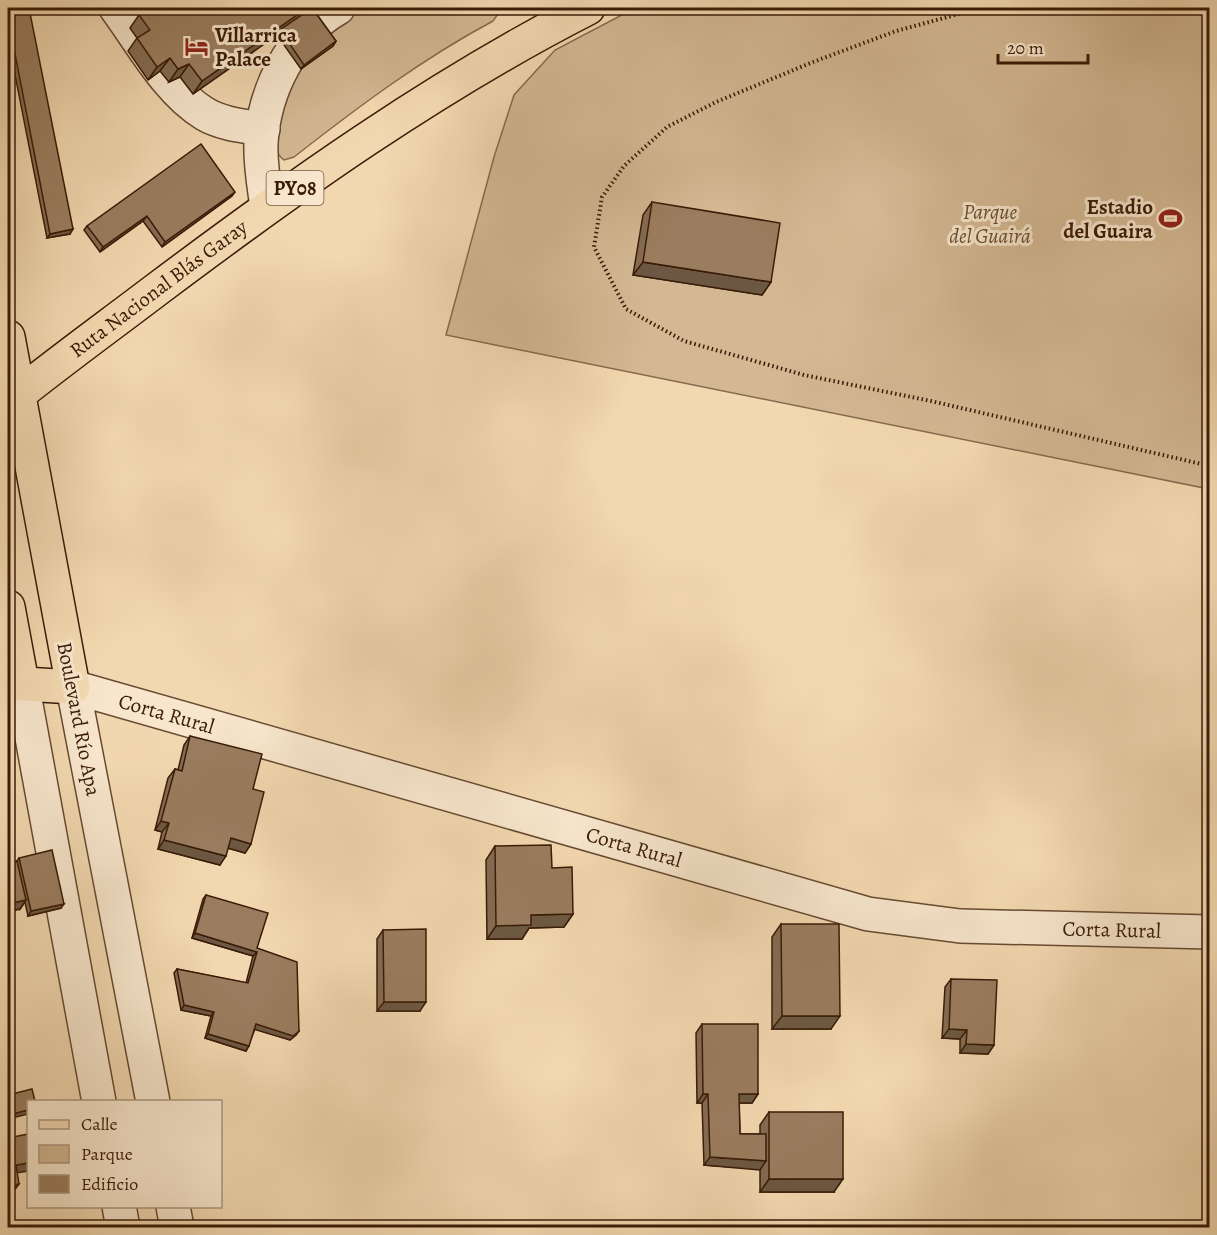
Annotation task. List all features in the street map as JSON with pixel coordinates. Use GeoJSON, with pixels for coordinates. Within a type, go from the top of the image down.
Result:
{"type":"FeatureCollection","features":[{"type":"Feature","properties":{"kind":"main road","name":"Ruta Nacional Blás Garay"},"geometry":{"type":"LineString","coordinates":[[13,399],[267,207],[379,130],[478,70],[588,8]]}},
{"type":"Feature","properties":{"kind":"main road","name":"Boulevard Río Apa"},"geometry":{"type":"LineString","coordinates":[[8,337],[13,399],[73,687]]}},
{"type":"Feature","properties":{"kind":"main road"},"geometry":{"type":"LineString","coordinates":[[8,607],[15,683],[73,687]]}},
{"type":"Feature","properties":{"kind":"street"},"geometry":{"type":"LineString","coordinates":[[116,8],[171,84],[188,101],[206,114],[227,123],[263,129]]}},
{"type":"Feature","properties":{"kind":"street"},"geometry":{"type":"LineString","coordinates":[[267,207],[261,166],[263,129],[274,85],[292,51],[308,32],[338,8]]}},
{"type":"Feature","properties":{"kind":"street"},"geometry":{"type":"LineString","coordinates":[[15,683],[99,1100]]}},
{"type":"Feature","properties":{"kind":"street","name":"Corta Rural"},"geometry":{"type":"LineString","coordinates":[[73,687],[868,914],[960,926],[1209,932]]}},
{"type":"Feature","properties":{"kind":"street","name":"Boulevard Río Apa"},"geometry":{"type":"LineString","coordinates":[[73,687],[153,1100]]}},
{"type":"Feature","properties":{"kind":"street"},"geometry":{"type":"LineString","coordinates":[[119,1208],[123,1227]]}},
{"type":"Feature","properties":{"kind":"street"},"geometry":{"type":"LineString","coordinates":[[173,1208],[177,1227]]}},
{"type":"Feature","properties":{"kind":"path"},"geometry":{"type":"LineString","coordinates":[[981,8],[896,31],[813,62],[716,102],[667,127],[624,166],[602,196],[594,247],[626,309],[684,341],[804,375],[931,400],[1209,466]]}},
{"type":"Feature","properties":{"kind":"green space"},"geometry":{"type":"Polygon","coordinates":[[[364,8],[499,8],[493,21],[416,68],[366,102],[294,157],[284,160],[280,157],[275,145],[282,105],[293,77],[302,62],[327,35],[364,8]]]}},
{"type":"Feature","properties":{"kind":"green space","name":"Parque del Guairá"},"geometry":{"type":"Polygon","coordinates":[[[635,8],[1209,8],[1209,489],[446,335],[494,157],[514,95],[555,50],[635,8]]]}},
{"type":"Feature","properties":{"kind":"building"},"geometry":{"type":"Polygon","coordinates":[[[8,8],[29,8],[73,229],[50,234],[8,18],[8,8]]]}},
{"type":"Feature","properties":{"kind":"building","name":"Villarrica Palace"},"geometry":{"type":"Polygon","coordinates":[[[149,8],[228,8],[230,11],[237,8],[307,8],[202,81],[189,64],[178,69],[170,58],[157,67],[137,38],[150,30],[139,15],[149,8]]]}},
{"type":"Feature","properties":{"kind":"building"},"geometry":{"type":"Polygon","coordinates":[[[312,8],[336,41],[304,65],[280,30],[312,8]]]}},
{"type":"Feature","properties":{"kind":"building"},"geometry":{"type":"Polygon","coordinates":[[[201,144],[235,192],[165,242],[147,216],[103,247],[87,226],[201,144]]]}},
{"type":"Feature","properties":{"kind":"building"},"geometry":{"type":"Polygon","coordinates":[[[652,202],[780,223],[771,282],[643,262],[652,202]]]}},
{"type":"Feature","properties":{"kind":"building"},"geometry":{"type":"Polygon","coordinates":[[[190,736],[262,754],[253,789],[264,792],[251,844],[231,838],[226,856],[164,840],[169,823],[161,821],[175,769],[182,771],[190,736]]]}},
{"type":"Feature","properties":{"kind":"building"},"geometry":{"type":"Polygon","coordinates":[[[8,752],[13,774],[8,775],[8,752]]]}},
{"type":"Feature","properties":{"kind":"building"},"geometry":{"type":"Polygon","coordinates":[[[551,845],[552,868],[572,867],[573,914],[531,915],[531,925],[496,926],[495,846],[551,845]]]}},
{"type":"Feature","properties":{"kind":"building"},"geometry":{"type":"Polygon","coordinates":[[[52,850],[64,904],[31,911],[19,858],[52,850]]]}},
{"type":"Feature","properties":{"kind":"building"},"geometry":{"type":"Polygon","coordinates":[[[17,861],[26,900],[8,904],[8,863],[17,861]]]}},
{"type":"Feature","properties":{"kind":"building"},"geometry":{"type":"Polygon","coordinates":[[[206,895],[268,913],[257,948],[297,962],[299,1031],[293,1036],[256,1024],[249,1046],[208,1034],[214,1012],[184,1005],[177,969],[248,983],[257,952],[195,933],[206,895]]]}},
{"type":"Feature","properties":{"kind":"building"},"geometry":{"type":"Polygon","coordinates":[[[781,924],[839,924],[840,1016],[782,1016],[781,924]]]}},
{"type":"Feature","properties":{"kind":"building"},"geometry":{"type":"Polygon","coordinates":[[[426,929],[426,1002],[384,1002],[383,930],[426,929]]]}},
{"type":"Feature","properties":{"kind":"building"},"geometry":{"type":"Polygon","coordinates":[[[951,979],[997,980],[994,1045],[966,1044],[967,1030],[949,1029],[951,979]]]}},
{"type":"Feature","properties":{"kind":"building"},"geometry":{"type":"Polygon","coordinates":[[[702,1024],[758,1024],[758,1094],[739,1094],[740,1134],[766,1134],[766,1161],[710,1157],[708,1094],[703,1094],[702,1024]]]}},
{"type":"Feature","properties":{"kind":"building"},"geometry":{"type":"Polygon","coordinates":[[[32,1089],[35,1100],[27,1100],[27,1110],[8,1115],[8,1095],[32,1089]]]}},
{"type":"Feature","properties":{"kind":"building"},"geometry":{"type":"Polygon","coordinates":[[[769,1112],[843,1112],[843,1179],[769,1179],[769,1112]]]}},
{"type":"Feature","properties":{"kind":"building"},"geometry":{"type":"Polygon","coordinates":[[[27,1134],[27,1163],[16,1165],[19,1184],[8,1186],[8,1138],[27,1134]]]}},
{"type":"Feature","properties":{"kind":"place","name":"Villarrica Palace"},"geometry":{"type":"Point","coordinates":[197,47]}},
{"type":"Feature","properties":{"kind":"place","name":"Estadio del Guaira"},"geometry":{"type":"Point","coordinates":[1171,219]}}]}
